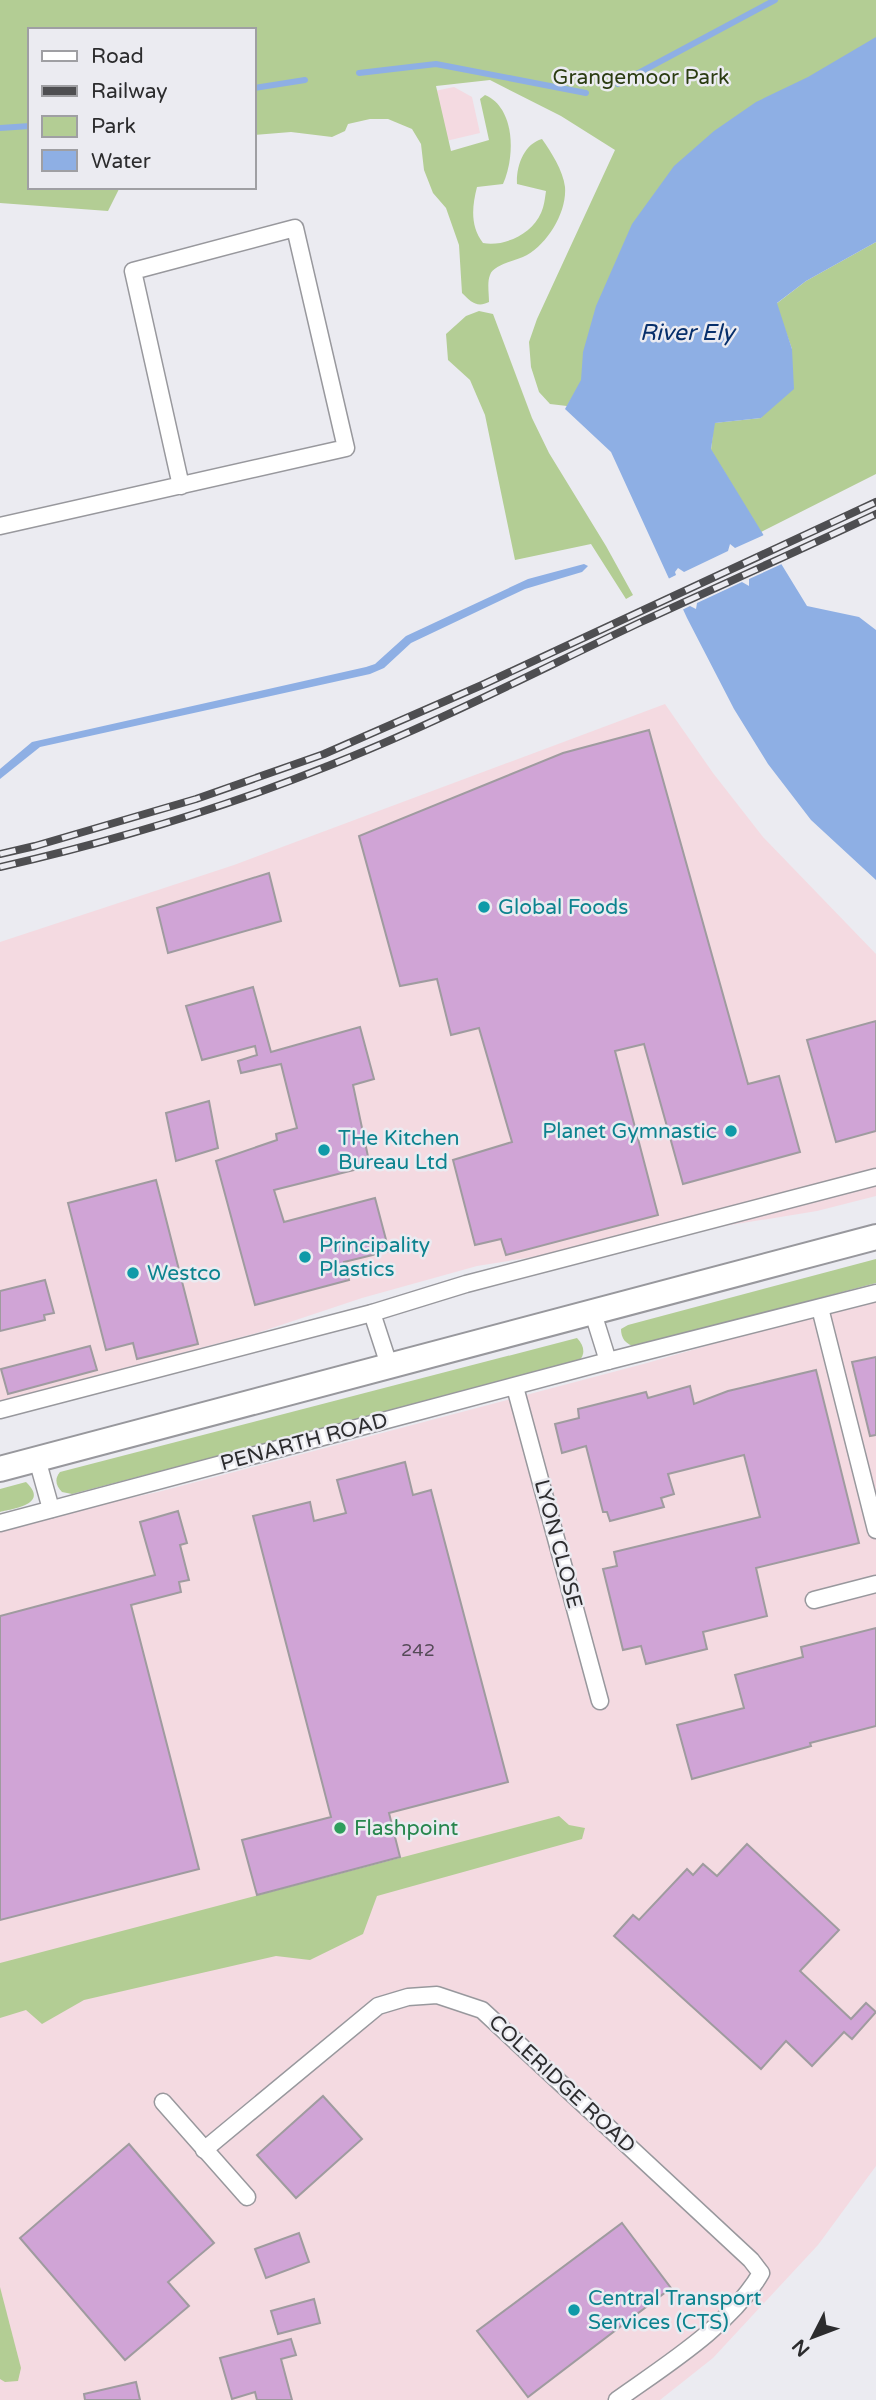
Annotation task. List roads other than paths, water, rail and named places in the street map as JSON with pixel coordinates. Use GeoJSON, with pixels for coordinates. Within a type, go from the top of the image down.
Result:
{"type":"FeatureCollection","features":[{"type":"Feature","properties":{"kind":"main road"},"geometry":{"type":"LineString","coordinates":[[0,1469],[876,1237]]}},
{"type":"Feature","properties":{"kind":"street"},"geometry":{"type":"LineString","coordinates":[[0,526],[181,486],[346,448],[295,228],[133,271],[181,486]]}},
{"type":"Feature","properties":{"kind":"street"},"geometry":{"type":"LineString","coordinates":[[0,1410],[876,1177]]}},
{"type":"Feature","properties":{"kind":"street","name":"PENARTH ROAD"},"geometry":{"type":"LineString","coordinates":[[0,1523],[608,1361],[876,1293]]}},
{"type":"Feature","properties":{"kind":"street"},"geometry":{"type":"LineString","coordinates":[[820,1308],[876,1530]]}},
{"type":"Feature","properties":{"kind":"street"},"geometry":{"type":"LineString","coordinates":[[372,1313],[389,1365]]}},
{"type":"Feature","properties":{"kind":"street"},"geometry":{"type":"LineString","coordinates":[[593,1313],[608,1361]]}},
{"type":"Feature","properties":{"kind":"street","name":"LYON CLOSE"},"geometry":{"type":"LineString","coordinates":[[515,1387],[600,1701]]}},
{"type":"Feature","properties":{"kind":"street"},"geometry":{"type":"LineString","coordinates":[[37,1459],[51,1509]]}},
{"type":"Feature","properties":{"kind":"street"},"geometry":{"type":"LineString","coordinates":[[814,1600],[876,1584]]}},
{"type":"Feature","properties":{"kind":"street","name":"COLERIDGE ROAD"},"geometry":{"type":"LineString","coordinates":[[204,2150],[378,2006],[408,1997],[437,1995],[482,2010],[751,2260],[761,2273],[750,2292],[705,2335],[617,2400]]}},
{"type":"Feature","properties":{"kind":"street"},"geometry":{"type":"LineString","coordinates":[[163,2102],[247,2197]]}},
{"type":"Feature","properties":{"kind":"water","name":"River Ely"},"geometry":{"type":"Polygon","coordinates":[[[876,37],[876,242],[806,281],[777,303],[792,349],[794,389],[761,418],[715,423],[711,449],[807,606],[859,617],[876,630],[876,880],[811,820],[768,764],[734,709],[687,618],[611,452],[565,409],[581,380],[583,352],[596,306],[632,224],[674,166],[714,131],[756,102],[808,77],[876,37]]]}},
{"type":"Feature","properties":{"kind":"water"},"geometry":{"type":"Polygon","coordinates":[[[584,564],[588,566],[582,572],[525,589],[411,643],[384,668],[370,674],[40,747],[0,779],[0,769],[32,742],[366,667],[375,664],[406,636],[528,579],[584,564]]]}},
{"type":"Feature","properties":{"kind":"waterway"},"geometry":{"type":"LineString","coordinates":[[618,84],[775,0]]}},
{"type":"Feature","properties":{"kind":"waterway"},"geometry":{"type":"LineString","coordinates":[[359,73],[436,64],[586,93]]}},
{"type":"Feature","properties":{"kind":"waterway"},"geometry":{"type":"LineString","coordinates":[[256,88],[305,80]]}},
{"type":"Feature","properties":{"kind":"waterway"},"geometry":{"type":"LineString","coordinates":[[0,128],[28,126]]}},
{"type":"Feature","properties":{"kind":"railway"},"geometry":{"type":"LineString","coordinates":[[0,854],[196,799],[324,754],[482,685],[876,502]]}},
{"type":"Feature","properties":{"kind":"railway"},"geometry":{"type":"LineString","coordinates":[[0,867],[166,823],[248,796],[368,750],[876,514]]}},
{"type":"Feature","properties":{"kind":"place","name":"Global Foods"},"geometry":{"type":"Point","coordinates":[484,907]}},
{"type":"Feature","properties":{"kind":"place","name":"Planet Gymnastic"},"geometry":{"type":"Point","coordinates":[731,1131]}},
{"type":"Feature","properties":{"kind":"place","name":"THe Kitchen Bureau Ltd"},"geometry":{"type":"Point","coordinates":[324,1150]}},
{"type":"Feature","properties":{"kind":"place","name":"Principality Plastics"},"geometry":{"type":"Point","coordinates":[305,1257]}},
{"type":"Feature","properties":{"kind":"place","name":"Westco"},"geometry":{"type":"Point","coordinates":[133,1273]}},
{"type":"Feature","properties":{"kind":"place","name":"Flashpoint"},"geometry":{"type":"Point","coordinates":[340,1828]}},
{"type":"Feature","properties":{"kind":"place","name":"Central Transport Services (CTS)"},"geometry":{"type":"Point","coordinates":[574,2310]}},
{"type":"Feature","properties":{"kind":"park label","name":"Grangemoor Park"},"geometry":{"type":"Point","coordinates":[641,77]}}]}
